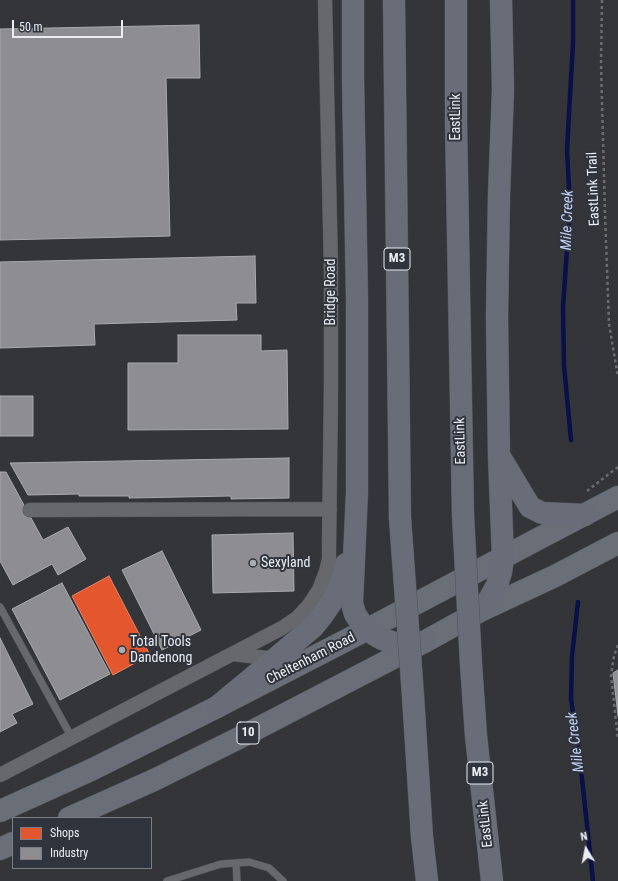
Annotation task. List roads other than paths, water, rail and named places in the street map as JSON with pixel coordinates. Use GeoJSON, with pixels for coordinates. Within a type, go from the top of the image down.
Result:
{"type":"FeatureCollection","features":[{"type":"Feature","properties":{"kind":"highway"},"geometry":{"type":"LineString","coordinates":[[354,0],[353,78],[357,299],[357,492],[352,603],[355,614],[361,623],[382,639],[398,644],[415,644],[424,642]]}},
{"type":"Feature","properties":{"kind":"highway","name":"M3"},"geometry":{"type":"LineString","coordinates":[[394,0],[400,518],[422,837],[428,881]]}},
{"type":"Feature","properties":{"kind":"highway","name":"EastLink"},"geometry":{"type":"LineString","coordinates":[[456,0],[456,121],[463,515],[476,736],[492,881]]}},
{"type":"Feature","properties":{"kind":"highway"},"geometry":{"type":"LineString","coordinates":[[482,610],[497,585],[503,558],[499,456],[497,317],[499,195],[503,90],[501,0]]}},
{"type":"Feature","properties":{"kind":"highway"},"geometry":{"type":"LineString","coordinates":[[499,456],[530,507],[542,513],[585,515]]}},
{"type":"Feature","properties":{"kind":"highway"},"geometry":{"type":"LineString","coordinates":[[217,706],[313,626],[331,603],[343,577],[357,492]]}},
{"type":"Feature","properties":{"kind":"main road","name":"Cheltenham Road"},"geometry":{"type":"LineString","coordinates":[[0,811],[91,770],[217,706],[368,629],[618,497]]}},
{"type":"Feature","properties":{"kind":"main road","name":"10"},"geometry":{"type":"LineString","coordinates":[[71,817],[154,780],[237,739],[424,642],[482,610],[556,576],[618,543]]}},
{"type":"Feature","properties":{"kind":"main road"},"geometry":{"type":"LineString","coordinates":[[0,849],[12,843]]}},
{"type":"Feature","properties":{"kind":"street","name":"Bridge Road"},"geometry":{"type":"LineString","coordinates":[[233,654],[282,628],[297,618],[309,605],[319,590],[326,572],[329,558],[331,270],[325,0]]}},
{"type":"Feature","properties":{"kind":"street"},"geometry":{"type":"LineString","coordinates":[[30,510],[330,509]]}},
{"type":"Feature","properties":{"kind":"street"},"geometry":{"type":"LineString","coordinates":[[0,775],[233,654],[275,659]]}},
{"type":"Feature","properties":{"kind":"lane"},"geometry":{"type":"LineString","coordinates":[[0,607],[72,738]]}},
{"type":"Feature","properties":{"kind":"lane"},"geometry":{"type":"LineString","coordinates":[[168,881],[184,879],[221,864],[249,862],[269,868],[283,881]]}},
{"type":"Feature","properties":{"kind":"lane"},"geometry":{"type":"LineString","coordinates":[[236,863],[237,881]]}},
{"type":"Feature","properties":{"kind":"waterway","name":"Mile Creek"},"geometry":{"type":"LineString","coordinates":[[571,440],[564,365],[563,307],[570,207],[567,150],[573,43],[573,0]]}},
{"type":"Feature","properties":{"kind":"waterway","name":"Mile Creek"},"geometry":{"type":"LineString","coordinates":[[578,602],[572,656],[571,699],[580,760],[593,881]]}},
{"type":"Feature","properties":{"kind":"place","name":"Sexyland"},"geometry":{"type":"Point","coordinates":[253,563]}},
{"type":"Feature","properties":{"kind":"place","name":"Total Tools Dandenong"},"geometry":{"type":"Point","coordinates":[122,650]}}]}
